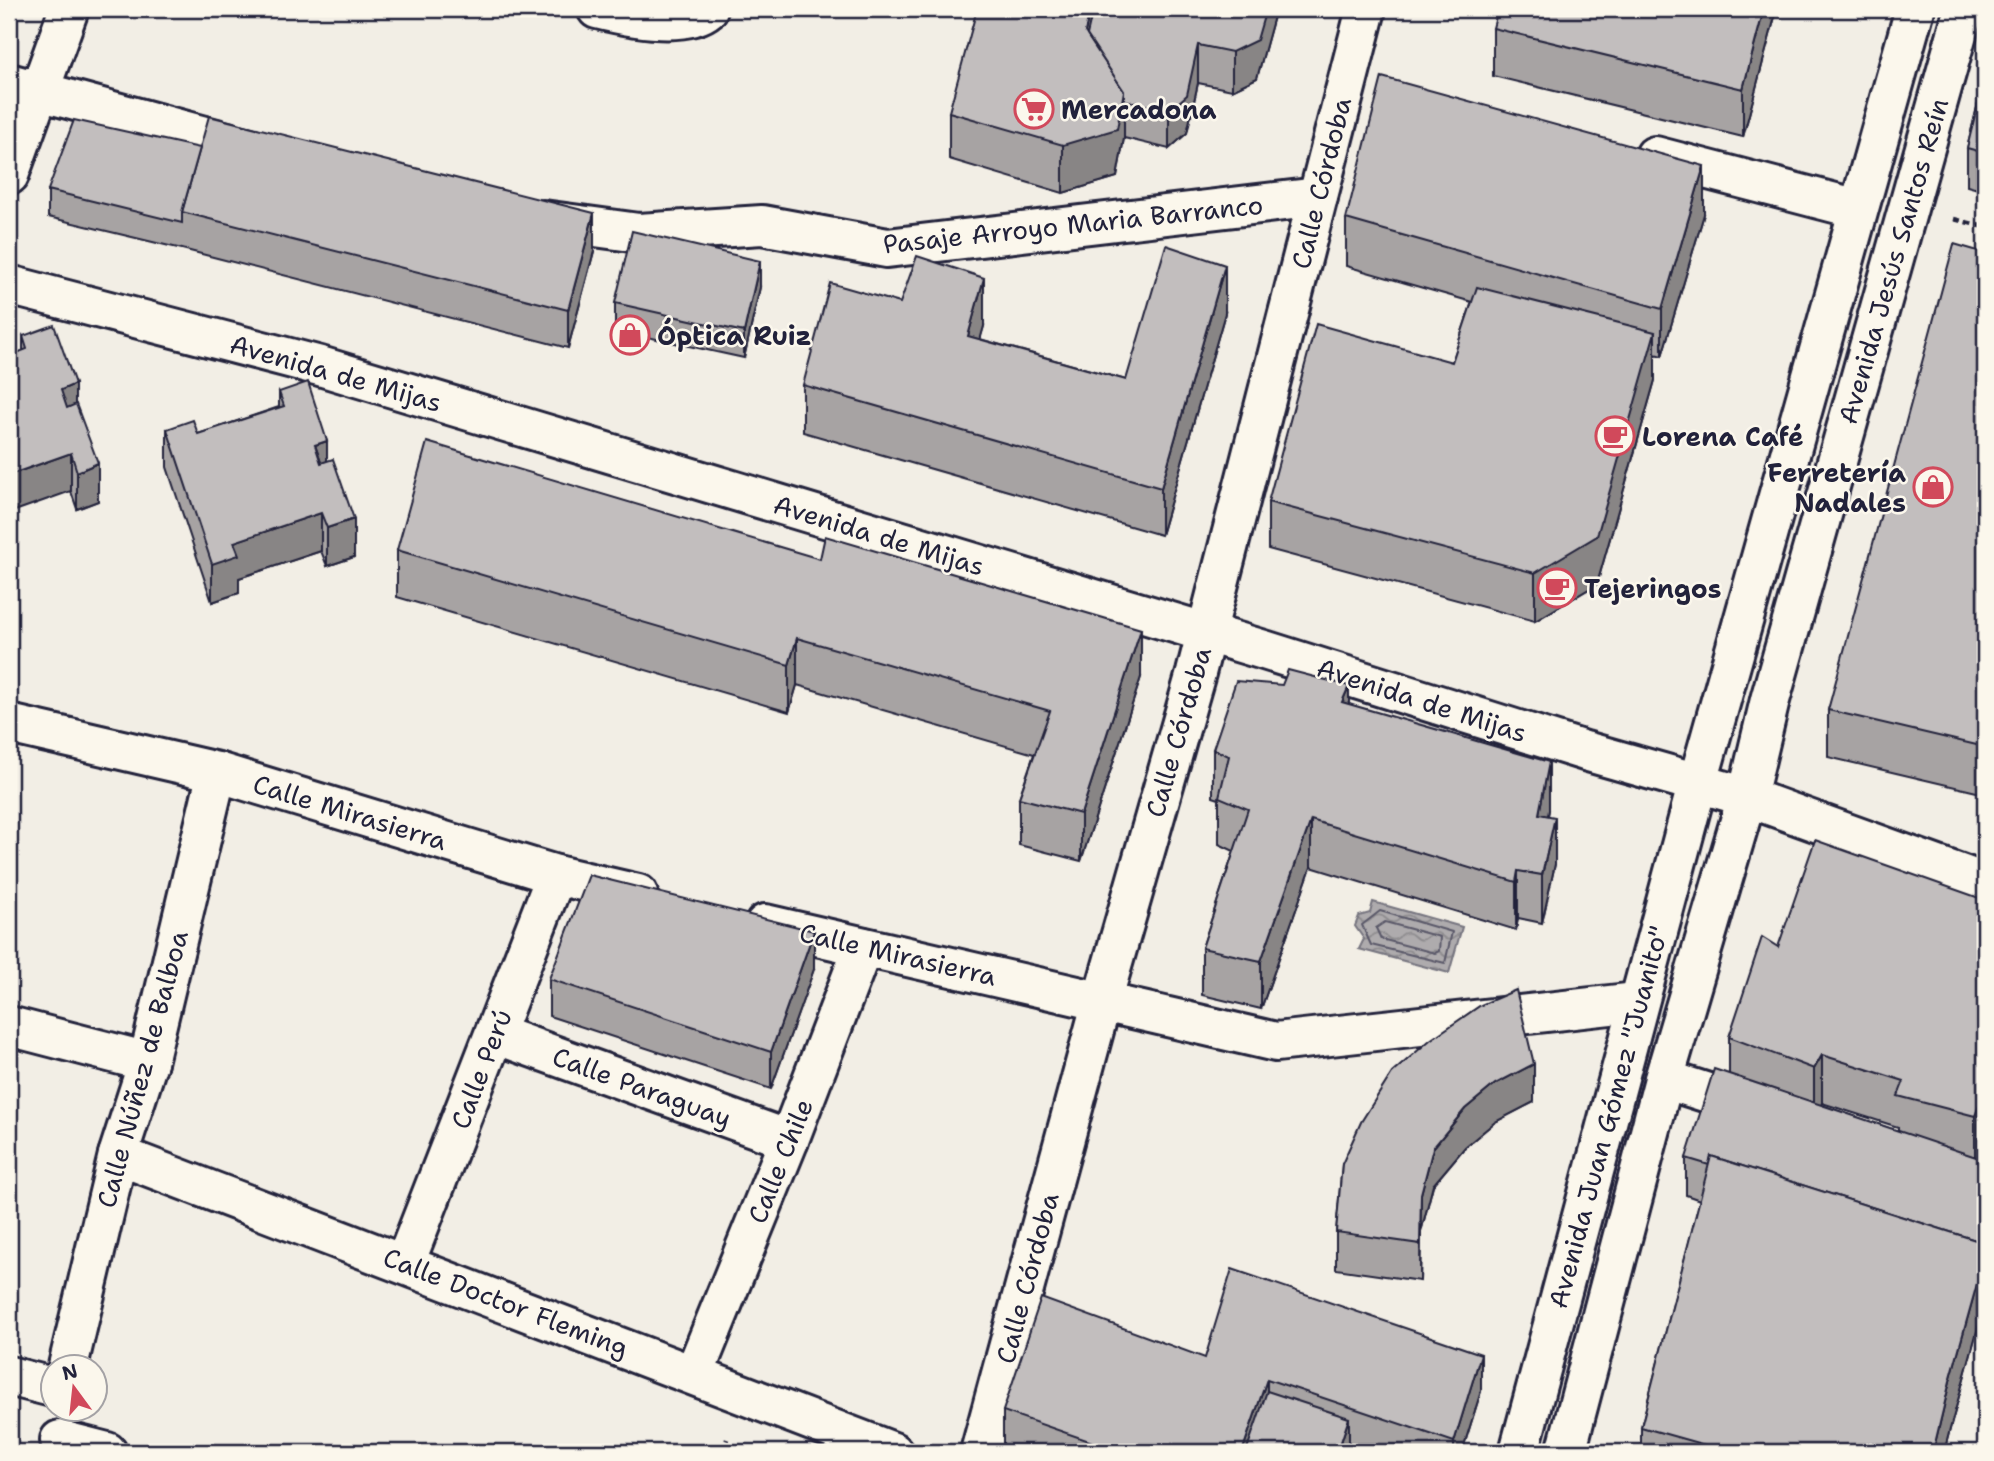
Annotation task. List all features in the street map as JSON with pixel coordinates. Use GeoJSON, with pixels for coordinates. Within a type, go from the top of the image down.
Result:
{"type":"FeatureCollection","features":[{"type":"Feature","properties":{"kind":"street"},"geometry":{"type":"LineString","coordinates":[[9,175],[24,87],[69,9]]}},
{"type":"Feature","properties":{"kind":"street"},"geometry":{"type":"LineString","coordinates":[[597,9],[637,19],[699,16],[708,9]]}},
{"type":"Feature","properties":{"kind":"street","name":"Calle Córdoba"},"geometry":{"type":"LineString","coordinates":[[981,1452],[1102,1001],[1205,634],[1366,9]]}},
{"type":"Feature","properties":{"kind":"street","name":"Avenida Jesús Santos Reín"},"geometry":{"type":"LineString","coordinates":[[1698,782],[1915,9]]}},
{"type":"Feature","properties":{"kind":"street","name":"Avenida Jesús Santos Reín"},"geometry":{"type":"LineString","coordinates":[[1747,797],[1770,700],[1964,9]]}},
{"type":"Feature","properties":{"kind":"street"},"geometry":{"type":"LineString","coordinates":[[1349,76],[1389,87]]}},
{"type":"Feature","properties":{"kind":"street"},"geometry":{"type":"LineString","coordinates":[[24,87],[293,159]]}},
{"type":"Feature","properties":{"kind":"street"},"geometry":{"type":"LineString","coordinates":[[1617,146],[1858,209]]}},
{"type":"Feature","properties":{"kind":"street","name":"Pasaje Arroyo Maria Barranco"},"geometry":{"type":"LineString","coordinates":[[507,215],[639,233],[762,225],[887,248],[1318,197]]}},
{"type":"Feature","properties":{"kind":"street","name":"Avenida de Mijas"},"geometry":{"type":"LineString","coordinates":[[9,285],[320,366],[1585,751],[1698,782],[1747,797],[1985,883]]}},
{"type":"Feature","properties":{"kind":"street","name":"Calle Mirasierra"},"geometry":{"type":"LineString","coordinates":[[9,724],[217,772],[556,875],[676,903]]}},
{"type":"Feature","properties":{"kind":"street","name":"Calle Núñez de Balboa"},"geometry":{"type":"LineString","coordinates":[[72,1352],[118,1155],[148,1062],[217,772]]}},
{"type":"Feature","properties":{"kind":"street","name":"Avenida Juan Gómez \"Juanito\""},"geometry":{"type":"LineString","coordinates":[[1519,1452],[1637,1002],[1698,782]]}},
{"type":"Feature","properties":{"kind":"street","name":"Avenida Juan Gómez \"Juanito\""},"geometry":{"type":"LineString","coordinates":[[1566,1452],[1664,1079],[1747,797]]}},
{"type":"Feature","properties":{"kind":"street","name":"Calle Perú"},"geometry":{"type":"LineString","coordinates":[[405,1263],[556,875]]}},
{"type":"Feature","properties":{"kind":"street","name":"Calle Mirasierra"},"geometry":{"type":"LineString","coordinates":[[729,915],[1276,1042],[1637,1002]]}},
{"type":"Feature","properties":{"kind":"street","name":"Calle Chile"},"geometry":{"type":"LineString","coordinates":[[694,1374],[789,1140],[863,947]]}},
{"type":"Feature","properties":{"kind":"street"},"geometry":{"type":"LineString","coordinates":[[9,1026],[148,1062]]}},
{"type":"Feature","properties":{"kind":"street","name":"Calle Paraguay"},"geometry":{"type":"LineString","coordinates":[[495,1034],[789,1140]]}},
{"type":"Feature","properties":{"kind":"street"},"geometry":{"type":"LineString","coordinates":[[1664,1079],[1792,1119]]}},
{"type":"Feature","properties":{"kind":"street","name":"Calle Doctor Fleming"},"geometry":{"type":"LineString","coordinates":[[118,1155],[893,1452]]}},
{"type":"Feature","properties":{"kind":"street"},"geometry":{"type":"LineString","coordinates":[[9,1376],[38,1383]]}},
{"type":"Feature","properties":{"kind":"street"},"geometry":{"type":"LineString","coordinates":[[59,1434],[107,1452]]}},
{"type":"Feature","properties":{"kind":"water"},"geometry":{"type":"Polygon","coordinates":[[[1373,902],[1462,927],[1449,973],[1359,949],[1364,939],[1355,926],[1359,916],[1370,913],[1373,902]]]}},
{"type":"Feature","properties":{"kind":"building","name":"Mercadona"},"geometry":{"type":"Polygon","coordinates":[[[977,9],[1090,9],[1085,32],[1124,91],[1117,129],[1063,145],[949,112],[977,9]]]}},
{"type":"Feature","properties":{"kind":"building"},"geometry":{"type":"Polygon","coordinates":[[[1093,9],[1266,9],[1257,40],[1232,52],[1198,45],[1187,95],[1169,111],[1124,100],[1124,91],[1087,35],[1093,9]]]}},
{"type":"Feature","properties":{"kind":"building"},"geometry":{"type":"Polygon","coordinates":[[[1498,9],[1764,9],[1743,89],[1493,28],[1498,9]]]}},
{"type":"Feature","properties":{"kind":"building"},"geometry":{"type":"Polygon","coordinates":[[[1985,75],[1985,153],[1967,148],[1985,75]]]}},
{"type":"Feature","properties":{"kind":"building"},"geometry":{"type":"Polygon","coordinates":[[[1382,77],[1704,166],[1662,309],[1346,219],[1382,77]]]}},
{"type":"Feature","properties":{"kind":"building"},"geometry":{"type":"Polygon","coordinates":[[[209,116],[594,213],[568,310],[182,212],[209,116]]]}},
{"type":"Feature","properties":{"kind":"building"},"geometry":{"type":"Polygon","coordinates":[[[74,120],[200,148],[182,212],[182,223],[48,190],[74,120]]]}},
{"type":"Feature","properties":{"kind":"building"},"geometry":{"type":"Polygon","coordinates":[[[632,231],[760,261],[744,332],[615,303],[632,231]]]}},
{"type":"Feature","properties":{"kind":"building"},"geometry":{"type":"Polygon","coordinates":[[[1954,244],[1985,253],[1985,747],[1828,710],[1954,244]]]}},
{"type":"Feature","properties":{"kind":"building"},"geometry":{"type":"Polygon","coordinates":[[[1166,245],[1225,265],[1161,488],[803,385],[830,283],[900,303],[917,256],[984,278],[968,336],[1126,380],[1166,245]]]}},
{"type":"Feature","properties":{"kind":"building"},"geometry":{"type":"Polygon","coordinates":[[[1477,287],[1655,332],[1597,536],[1535,573],[1268,502],[1316,324],[1452,362],[1477,287]]]}},
{"type":"Feature","properties":{"kind":"building"},"geometry":{"type":"Polygon","coordinates":[[[54,325],[75,384],[61,390],[67,408],[76,404],[98,463],[77,472],[71,453],[9,475],[9,356],[27,349],[23,336],[54,325]]]}},
{"type":"Feature","properties":{"kind":"building"},"geometry":{"type":"Polygon","coordinates":[[[308,382],[327,441],[315,445],[321,463],[333,459],[354,519],[327,528],[321,513],[234,542],[239,555],[212,564],[167,429],[193,420],[198,434],[284,406],[279,392],[308,382]]]}},
{"type":"Feature","properties":{"kind":"building"},"geometry":{"type":"Polygon","coordinates":[[[427,442],[820,559],[825,536],[1141,629],[1081,814],[1019,798],[1050,711],[797,638],[789,665],[397,550],[427,442]]]}},
{"type":"Feature","properties":{"kind":"building"},"geometry":{"type":"Polygon","coordinates":[[[1288,670],[1349,686],[1342,702],[1549,762],[1539,814],[1555,817],[1542,875],[1518,871],[1516,882],[1311,820],[1261,961],[1202,948],[1248,809],[1219,797],[1229,756],[1213,749],[1236,681],[1282,685],[1288,670]]]}},
{"type":"Feature","properties":{"kind":"building"},"geometry":{"type":"Polygon","coordinates":[[[1815,840],[1985,900],[1985,1089],[1975,1116],[1898,1096],[1904,1081],[1822,1055],[1814,1069],[1729,1037],[1762,937],[1778,947],[1815,840]]]}},
{"type":"Feature","properties":{"kind":"building"},"geometry":{"type":"Polygon","coordinates":[[[589,875],[814,931],[771,1052],[549,979],[589,875]]]}},
{"type":"Feature","properties":{"kind":"building"},"geometry":{"type":"Polygon","coordinates":[[[1516,990],[1534,1064],[1495,1084],[1465,1109],[1433,1148],[1421,1194],[1420,1244],[1336,1232],[1342,1164],[1361,1122],[1392,1073],[1430,1040],[1481,1005],[1516,990]]]}},
{"type":"Feature","properties":{"kind":"building"},"geometry":{"type":"Polygon","coordinates":[[[1714,1069],[1985,1160],[1985,1243],[1711,1156],[1709,1165],[1686,1158],[1714,1069]]]}},
{"type":"Feature","properties":{"kind":"building"},"geometry":{"type":"Polygon","coordinates":[[[1711,1156],[1985,1243],[1985,1255],[1933,1452],[1730,1452],[1641,1427],[1711,1156]]]}},
{"type":"Feature","properties":{"kind":"building"},"geometry":{"type":"Polygon","coordinates":[[[1232,1269],[1481,1354],[1454,1442],[1267,1379],[1242,1452],[1121,1452],[1003,1411],[1041,1298],[1205,1358],[1232,1269]]]}},
{"type":"Feature","properties":{"kind":"building"},"geometry":{"type":"Polygon","coordinates":[[[1267,1391],[1349,1418],[1338,1451],[1341,1452],[1246,1452],[1267,1391]]]}},
{"type":"Feature","properties":{"kind":"place","name":"Mercadona"},"geometry":{"type":"Point","coordinates":[1034,109]}},
{"type":"Feature","properties":{"kind":"place","name":"Óptica Ruiz"},"geometry":{"type":"Point","coordinates":[630,335]}},
{"type":"Feature","properties":{"kind":"place","name":"Lorena Café"},"geometry":{"type":"Point","coordinates":[1615,436]}},
{"type":"Feature","properties":{"kind":"place","name":"Ferretería Nadales"},"geometry":{"type":"Point","coordinates":[1933,487]}},
{"type":"Feature","properties":{"kind":"place","name":"Tejeringos"},"geometry":{"type":"Point","coordinates":[1557,588]}}]}
